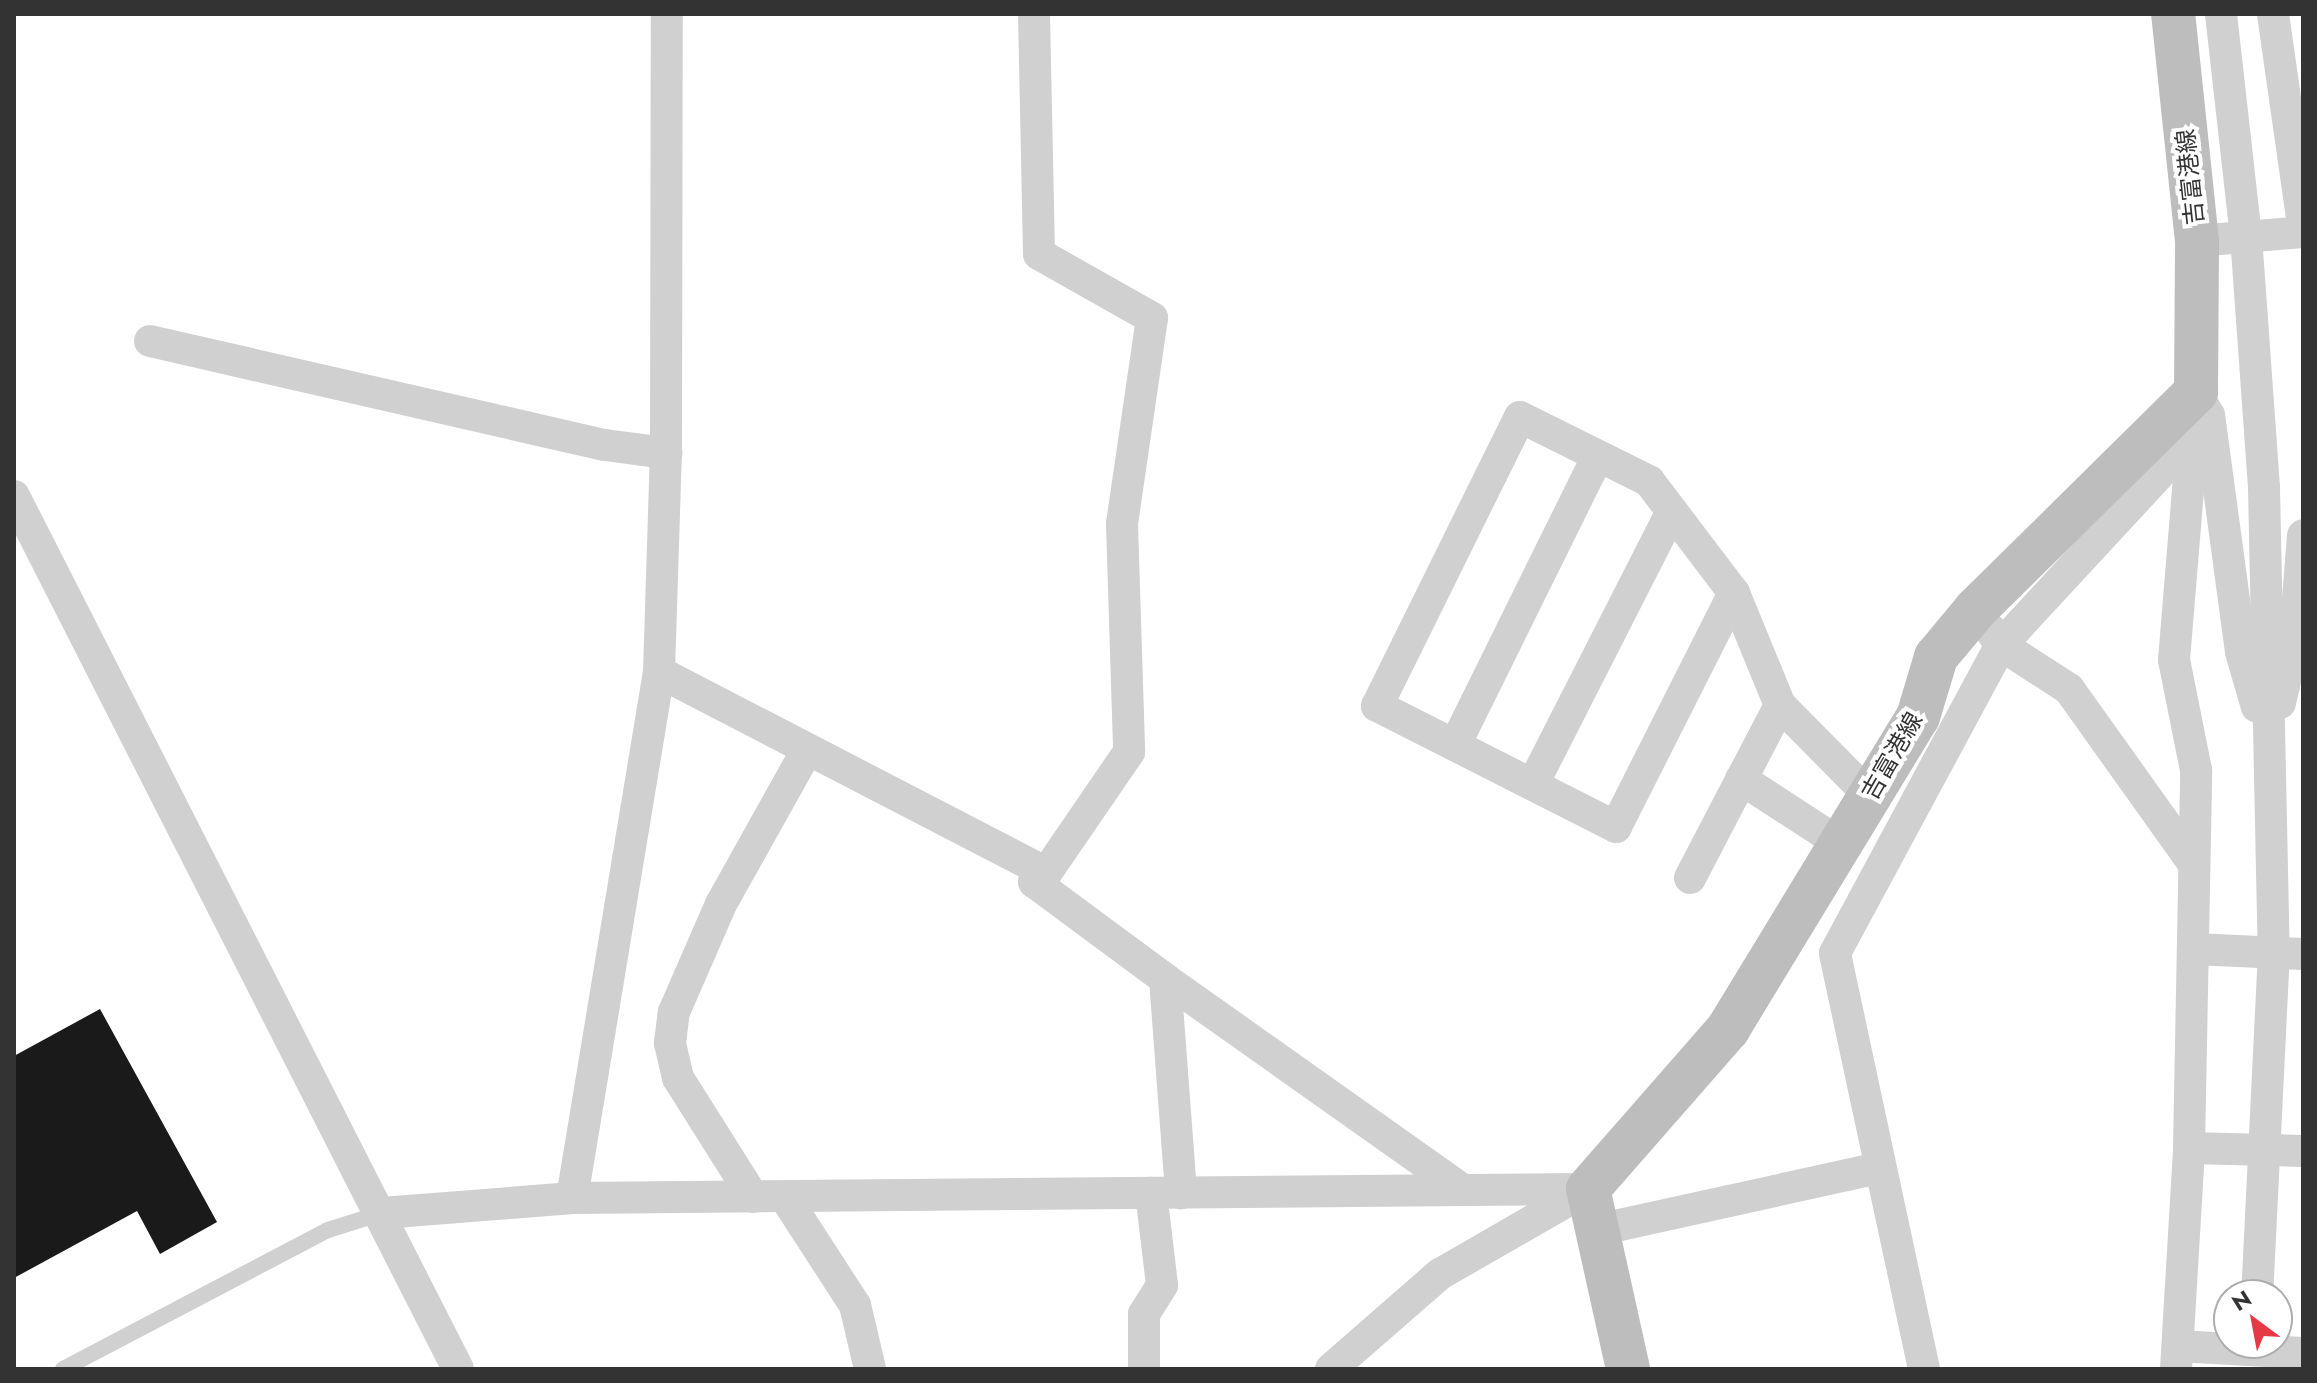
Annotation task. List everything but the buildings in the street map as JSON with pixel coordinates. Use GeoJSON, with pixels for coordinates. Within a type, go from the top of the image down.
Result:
{"type":"FeatureCollection","features":[{"type":"Feature","properties":{"kind":"main road","name":"吉富港線"},"geometry":{"type":"LineString","coordinates":[[1593,1210],[1728,1029],[1918,717],[1936,657],[1976,609],[2196,392],[2197,241],[2173,14]]}},
{"type":"Feature","properties":{"kind":"main road"},"geometry":{"type":"LineString","coordinates":[[1593,1210],[1628,1369]]}},
{"type":"Feature","properties":{"kind":"street"},"geometry":{"type":"LineString","coordinates":[[572,1198],[659,672],[666,453],[667,14]]}},
{"type":"Feature","properties":{"kind":"street"},"geometry":{"type":"LineString","coordinates":[[1034,14],[1039,254],[1152,318],[1122,524],[1129,752],[1046,873],[1034,882],[1165,979],[1459,1187]]}},
{"type":"Feature","properties":{"kind":"street"},"geometry":{"type":"LineString","coordinates":[[2221,14],[2246,236],[2264,488],[2269,753],[2288,953],[2265,1150],[2258,1279]]}},
{"type":"Feature","properties":{"kind":"street"},"geometry":{"type":"LineString","coordinates":[[2197,241],[2303,229],[2273,14]]}},
{"type":"Feature","properties":{"kind":"street"},"geometry":{"type":"LineString","coordinates":[[150,341],[605,445],[666,453]]}},
{"type":"Feature","properties":{"kind":"street"},"geometry":{"type":"LineString","coordinates":[[2196,392],[2209,415],[2241,652],[2269,753]]}},
{"type":"Feature","properties":{"kind":"street"},"geometry":{"type":"LineString","coordinates":[[2196,392],[2174,660],[2196,770],[2189,1148],[2177,1357],[2213,1356]]}},
{"type":"Feature","properties":{"kind":"street"},"geometry":{"type":"LineString","coordinates":[[1734,593],[1616,827],[1377,706],[1520,417],[1649,481],[1734,593],[1780,705],[1870,796]]}},
{"type":"Feature","properties":{"kind":"street"},"geometry":{"type":"LineString","coordinates":[[1924,1369],[1835,953],[2001,645],[2193,438]]}},
{"type":"Feature","properties":{"kind":"street"},"geometry":{"type":"LineString","coordinates":[[1455,745],[1598,456]]}},
{"type":"Feature","properties":{"kind":"street"},"geometry":{"type":"LineString","coordinates":[[14,496],[382,1213],[458,1369]]}},
{"type":"Feature","properties":{"kind":"street"},"geometry":{"type":"LineString","coordinates":[[1533,784],[1672,511]]}},
{"type":"Feature","properties":{"kind":"street"},"geometry":{"type":"LineString","coordinates":[[2269,753],[2295,637],[2303,535]]}},
{"type":"Feature","properties":{"kind":"street"},"geometry":{"type":"LineString","coordinates":[[1976,609],[2001,645],[2069,689],[2193,863]]}},
{"type":"Feature","properties":{"kind":"street"},"geometry":{"type":"LineString","coordinates":[[659,672],[1046,873]]}},
{"type":"Feature","properties":{"kind":"street"},"geometry":{"type":"LineString","coordinates":[[1690,878],[1780,705]]}},
{"type":"Feature","properties":{"kind":"street"},"geometry":{"type":"LineString","coordinates":[[807,750],[721,904],[674,1012],[670,1043],[678,1078],[855,1305],[870,1369]]}},
{"type":"Feature","properties":{"kind":"street"},"geometry":{"type":"LineString","coordinates":[[1741,779],[1841,844]]}},
{"type":"Feature","properties":{"kind":"street"},"geometry":{"type":"LineString","coordinates":[[2193,949],[2288,953]]}},
{"type":"Feature","properties":{"kind":"street"},"geometry":{"type":"LineString","coordinates":[[1144,1369],[1144,1314],[1162,1285],[1166,1193],[1165,979]]}},
{"type":"Feature","properties":{"kind":"street"},"geometry":{"type":"LineString","coordinates":[[2189,1148],[2303,1151]]}},
{"type":"Feature","properties":{"kind":"street"},"geometry":{"type":"LineString","coordinates":[[1331,1369],[1440,1274],[1593,1210],[1879,1168]]}},
{"type":"Feature","properties":{"kind":"street"},"geometry":{"type":"LineString","coordinates":[[382,1213],[572,1198],[1459,1187],[1593,1210]]}},
{"type":"Feature","properties":{"kind":"lane"},"geometry":{"type":"LineString","coordinates":[[63,1369],[328,1230],[382,1213]]}}]}
